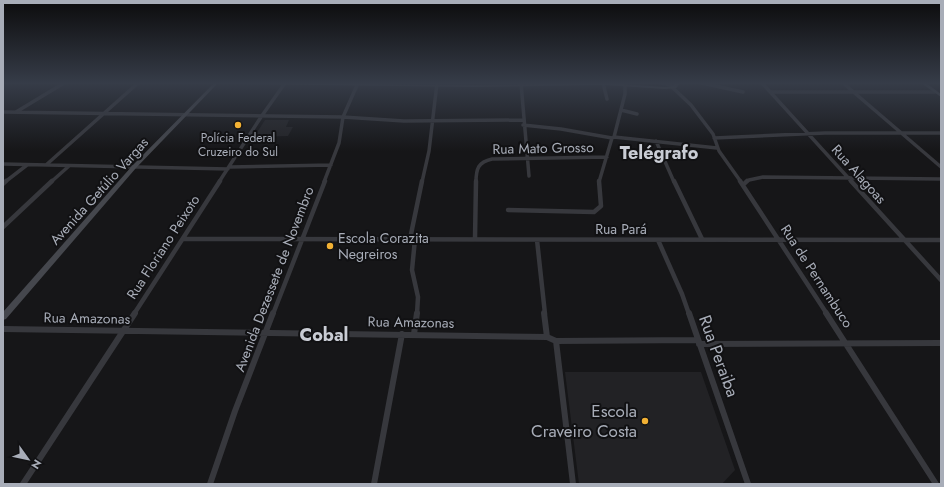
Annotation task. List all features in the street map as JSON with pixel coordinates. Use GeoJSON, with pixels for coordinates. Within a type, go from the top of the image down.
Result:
{"type":"FeatureCollection","features":[{"type":"Feature","properties":{"kind":"street"},"geometry":{"type":"LineString","coordinates":[[16,112],[26,106]]}},
{"type":"Feature","properties":{"kind":"street"},"geometry":{"type":"LineString","coordinates":[[46,165],[113,106]]}},
{"type":"Feature","properties":{"kind":"street","name":"Avenida Getúlio Vargas"},"geometry":{"type":"LineString","coordinates":[[3,317],[134,167],[195,106]]}},
{"type":"Feature","properties":{"kind":"street","name":"Rua Floriano Peixoto"},"geometry":{"type":"LineString","coordinates":[[23,484],[269,106]]}},
{"type":"Feature","properties":{"kind":"street","name":"Avenida Dezessete de Novembro"},"geometry":{"type":"LineString","coordinates":[[210,484],[235,411],[331,165],[339,143],[344,117],[349,106]]}},
{"type":"Feature","properties":{"kind":"street"},"geometry":{"type":"LineString","coordinates":[[414,334],[418,297],[412,270],[413,239],[435,106]]}},
{"type":"Feature","properties":{"kind":"street"},"geometry":{"type":"LineString","coordinates":[[522,106],[529,176]]}},
{"type":"Feature","properties":{"kind":"street"},"geometry":{"type":"LineString","coordinates":[[508,210],[594,212],[601,206],[599,183],[622,106]]}},
{"type":"Feature","properties":{"kind":"street","name":"Rua de Pernambuco"},"geometry":{"type":"LineString","coordinates":[[692,106],[700,115],[714,138],[717,148],[779,239],[936,484]]}},
{"type":"Feature","properties":{"kind":"street","name":"Rua Alagoas"},"geometry":{"type":"LineString","coordinates":[[782,106],[941,280]]}},
{"type":"Feature","properties":{"kind":"street"},"geometry":{"type":"LineString","coordinates":[[870,106],[941,167]]}},
{"type":"Feature","properties":{"kind":"street"},"geometry":{"type":"LineString","coordinates":[[621,110],[637,114]]}},
{"type":"Feature","properties":{"kind":"street"},"geometry":{"type":"LineString","coordinates":[[3,112],[187,114],[261,117],[344,117],[404,121],[433,120],[523,122],[613,137],[717,148]]}},
{"type":"Feature","properties":{"kind":"street"},"geometry":{"type":"LineString","coordinates":[[714,138],[807,133],[941,133]]}},
{"type":"Feature","properties":{"kind":"street"},"geometry":{"type":"LineString","coordinates":[[656,141],[664,162],[702,239]]}},
{"type":"Feature","properties":{"kind":"street","name":"Rua Mato Grosso"},"geometry":{"type":"LineString","coordinates":[[475,238],[476,174],[477,166],[481,162],[492,159],[607,157]]}},
{"type":"Feature","properties":{"kind":"street"},"geometry":{"type":"LineString","coordinates":[[3,164],[229,168],[331,165]]}},
{"type":"Feature","properties":{"kind":"street"},"geometry":{"type":"LineString","coordinates":[[3,184],[27,165]]}},
{"type":"Feature","properties":{"kind":"street"},"geometry":{"type":"LineString","coordinates":[[3,227],[69,166]]}},
{"type":"Feature","properties":{"kind":"street"},"geometry":{"type":"LineString","coordinates":[[743,185],[749,180],[763,177],[941,179]]}},
{"type":"Feature","properties":{"kind":"street","name":"Rua Pará"},"geometry":{"type":"LineString","coordinates":[[183,239],[475,238],[537,240],[941,240]]}},
{"type":"Feature","properties":{"kind":"street"},"geometry":{"type":"LineString","coordinates":[[537,240],[547,337]]}},
{"type":"Feature","properties":{"kind":"street","name":"Rua Peraiba"},"geometry":{"type":"LineString","coordinates":[[658,240],[682,294],[748,484]]}},
{"type":"Feature","properties":{"kind":"street","name":"Rua Amazonas"},"geometry":{"type":"LineString","coordinates":[[3,329],[414,334],[547,337],[556,341],[846,344],[941,343]]}},
{"type":"Feature","properties":{"kind":"street"},"geometry":{"type":"LineString","coordinates":[[374,484],[402,334]]}},
{"type":"Feature","properties":{"kind":"street"},"geometry":{"type":"LineString","coordinates":[[556,341],[573,484]]}},
{"type":"Feature","properties":{"kind":"shaded area"},"geometry":{"type":"Polygon","coordinates":[[[265,120],[289,120],[286,127],[293,127],[288,136],[254,137],[265,120]]]}},
{"type":"Feature","properties":{"kind":"shaded area","name":"Escola Craveiro Costa"},"geometry":{"type":"Polygon","coordinates":[[[565,372],[701,372],[735,470],[722,484],[579,484],[565,372]]]}},
{"type":"Feature","properties":{"kind":"place","name":"Polícia Federal Cruzeiro do Sul"},"geometry":{"type":"Point","coordinates":[238,125]}},
{"type":"Feature","properties":{"kind":"place","name":"Escola Corazita Negreiros"},"geometry":{"type":"Point","coordinates":[330,246]}},
{"type":"Feature","properties":{"kind":"place","name":"Escola Craveiro Costa"},"geometry":{"type":"Point","coordinates":[645,421]}},
{"type":"Feature","properties":{"kind":"district","name":"Telégrafo"},"geometry":{"type":"Point","coordinates":[659,153]}},
{"type":"Feature","properties":{"kind":"district","name":"Cobal"},"geometry":{"type":"Point","coordinates":[324,335]}}]}
